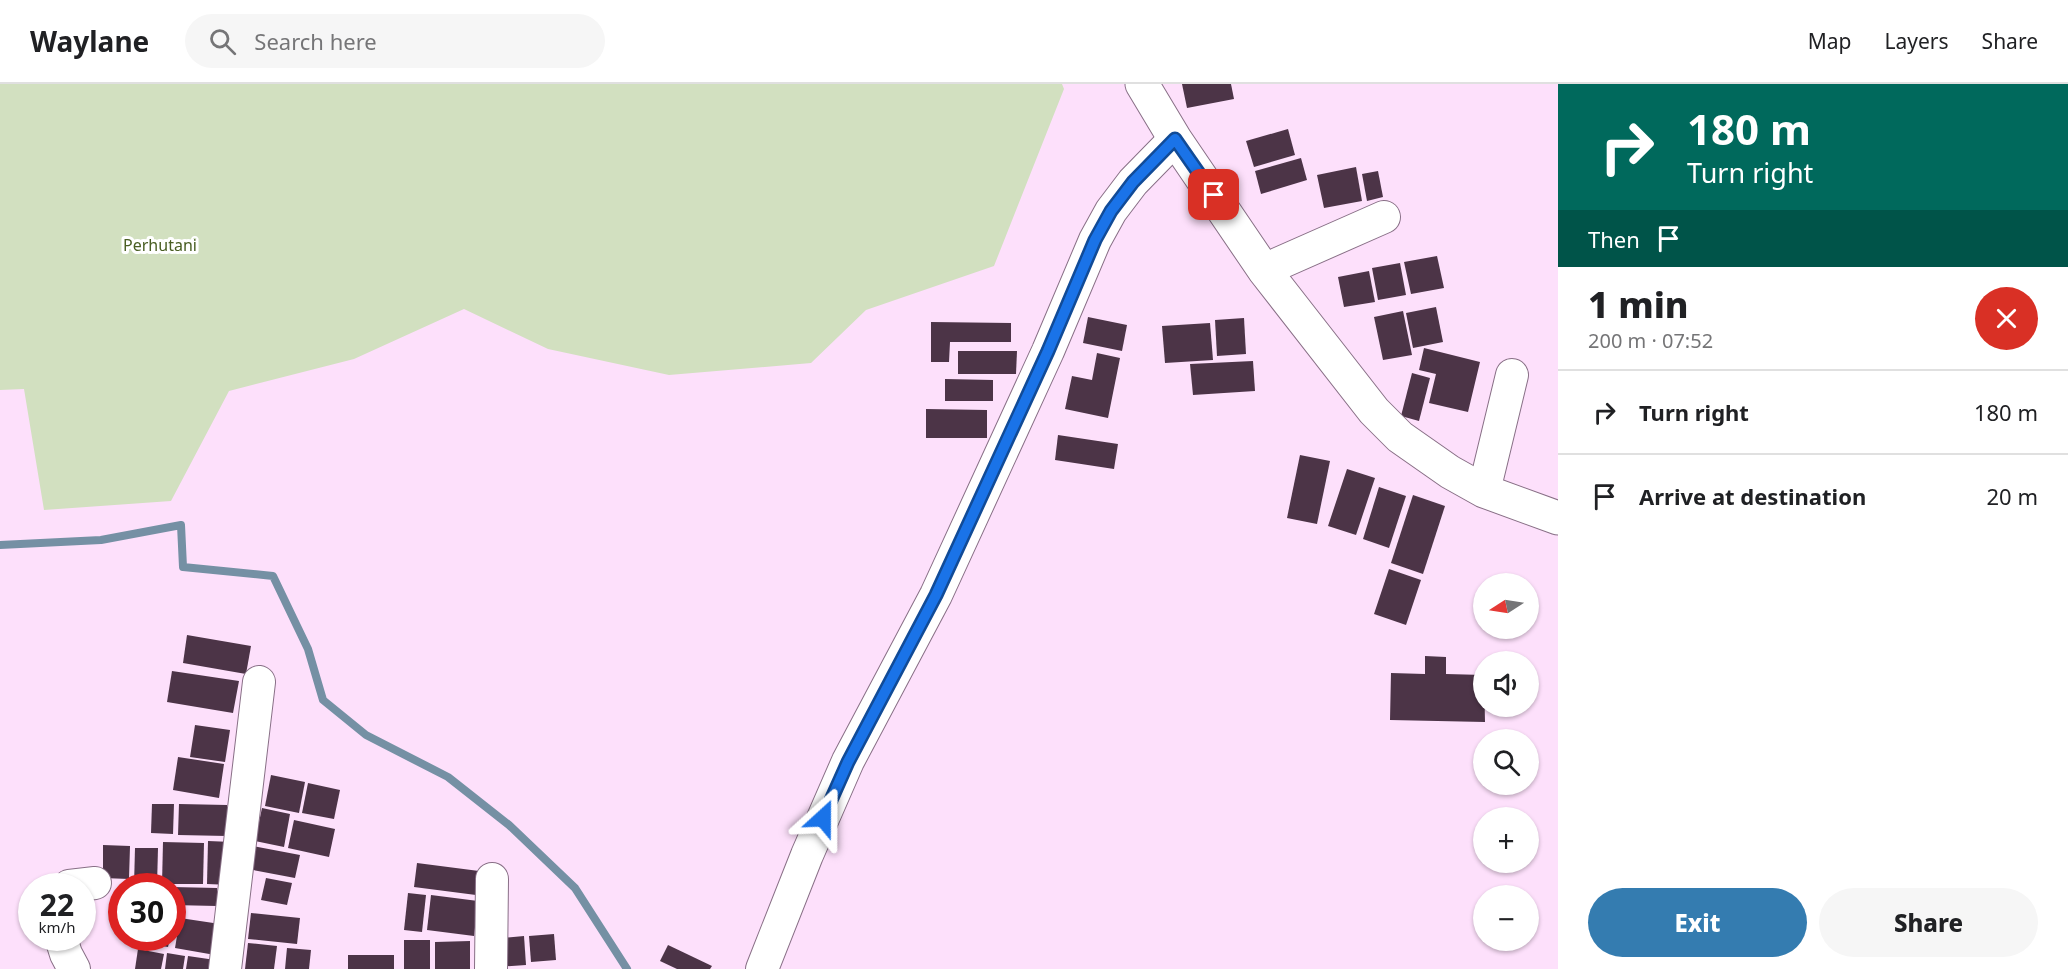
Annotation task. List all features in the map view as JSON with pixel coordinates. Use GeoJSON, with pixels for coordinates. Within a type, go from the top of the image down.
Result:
{"type":"FeatureCollection","features":[{"type":"Feature","properties":{"kind":"main road"},"geometry":{"type":"LineString","coordinates":[[1142,84],[1175,139],[1264,270],[1374,411],[1400,437],[1450,472],[1484,491],[1558,518]]}},
{"type":"Feature","properties":{"kind":"street"},"geometry":{"type":"LineString","coordinates":[[762,969],[807,855],[848,762],[936,595],[1048,351],[1095,240],[1111,211],[1133,182],[1175,139]]}},
{"type":"Feature","properties":{"kind":"street"},"geometry":{"type":"LineString","coordinates":[[1264,270],[1384,217]]}},
{"type":"Feature","properties":{"kind":"street"},"geometry":{"type":"LineString","coordinates":[[1484,491],[1512,375]]}},
{"type":"Feature","properties":{"kind":"street"},"geometry":{"type":"LineString","coordinates":[[225,969],[259,682]]}},
{"type":"Feature","properties":{"kind":"street"},"geometry":{"type":"LineString","coordinates":[[491,969],[492,879]]}},
{"type":"Feature","properties":{"kind":"street"},"geometry":{"type":"LineString","coordinates":[[65,951],[74,969]]}},
{"type":"Feature","properties":{"kind":"green space","name":"Perhutani"},"geometry":{"type":"Polygon","coordinates":[[[0,84],[1062,84],[1064,89],[994,266],[866,310],[811,363],[669,375],[548,349],[464,309],[354,359],[229,391],[171,501],[44,510],[24,389],[0,390],[0,84]]]}},
{"type":"Feature","properties":{"kind":"building"},"geometry":{"type":"Polygon","coordinates":[[[1182,84],[1231,84],[1234,99],[1187,108],[1182,84]]]}},
{"type":"Feature","properties":{"kind":"building"},"geometry":{"type":"Polygon","coordinates":[[[1288,129],[1295,155],[1254,167],[1246,141],[1288,129]]]}},
{"type":"Feature","properties":{"kind":"building"},"geometry":{"type":"Polygon","coordinates":[[[1301,158],[1307,180],[1261,194],[1255,171],[1301,158]]]}},
{"type":"Feature","properties":{"kind":"building"},"geometry":{"type":"Polygon","coordinates":[[[1356,167],[1362,201],[1324,208],[1317,175],[1356,167]]]}},
{"type":"Feature","properties":{"kind":"building"},"geometry":{"type":"Polygon","coordinates":[[[1378,171],[1383,197],[1367,201],[1362,174],[1378,171]]]}},
{"type":"Feature","properties":{"kind":"building"},"geometry":{"type":"Polygon","coordinates":[[[1437,256],[1444,288],[1411,294],[1404,262],[1437,256]]]}},
{"type":"Feature","properties":{"kind":"building"},"geometry":{"type":"Polygon","coordinates":[[[1400,263],[1406,295],[1378,300],[1372,268],[1400,263]]]}},
{"type":"Feature","properties":{"kind":"building"},"geometry":{"type":"Polygon","coordinates":[[[1369,271],[1375,302],[1344,307],[1338,277],[1369,271]]]}},
{"type":"Feature","properties":{"kind":"building"},"geometry":{"type":"Polygon","coordinates":[[[1436,307],[1443,342],[1413,348],[1406,313],[1436,307]]]}},
{"type":"Feature","properties":{"kind":"building"},"geometry":{"type":"Polygon","coordinates":[[[1403,311],[1412,355],[1383,360],[1374,317],[1403,311]]]}},
{"type":"Feature","properties":{"kind":"building"},"geometry":{"type":"Polygon","coordinates":[[[1088,317],[1127,325],[1122,351],[1083,343],[1088,317]]]}},
{"type":"Feature","properties":{"kind":"building"},"geometry":{"type":"Polygon","coordinates":[[[1244,318],[1246,354],[1217,356],[1215,320],[1244,318]]]}},
{"type":"Feature","properties":{"kind":"building"},"geometry":{"type":"Polygon","coordinates":[[[931,322],[1011,323],[1011,342],[950,342],[949,362],[931,362],[931,322]]]}},
{"type":"Feature","properties":{"kind":"building"},"geometry":{"type":"Polygon","coordinates":[[[1210,323],[1213,360],[1165,363],[1162,326],[1210,323]]]}},
{"type":"Feature","properties":{"kind":"building"},"geometry":{"type":"Polygon","coordinates":[[[1424,348],[1480,362],[1468,412],[1429,403],[1436,374],[1419,370],[1424,348]]]}},
{"type":"Feature","properties":{"kind":"building"},"geometry":{"type":"Polygon","coordinates":[[[958,351],[1017,351],[1016,374],[958,374],[958,351]]]}},
{"type":"Feature","properties":{"kind":"building"},"geometry":{"type":"Polygon","coordinates":[[[1097,353],[1120,358],[1108,418],[1065,409],[1072,376],[1092,380],[1097,353]]]}},
{"type":"Feature","properties":{"kind":"building"},"geometry":{"type":"Polygon","coordinates":[[[1253,361],[1255,391],[1193,395],[1190,364],[1253,361]]]}},
{"type":"Feature","properties":{"kind":"building"},"geometry":{"type":"Polygon","coordinates":[[[1412,373],[1430,378],[1419,421],[1401,416],[1412,373]]]}},
{"type":"Feature","properties":{"kind":"building"},"geometry":{"type":"Polygon","coordinates":[[[945,379],[993,380],[993,401],[945,401],[945,379]]]}},
{"type":"Feature","properties":{"kind":"building"},"geometry":{"type":"Polygon","coordinates":[[[926,409],[987,410],[987,438],[926,438],[926,409]]]}},
{"type":"Feature","properties":{"kind":"building"},"geometry":{"type":"Polygon","coordinates":[[[1058,435],[1118,444],[1114,469],[1055,460],[1058,435]]]}},
{"type":"Feature","properties":{"kind":"building"},"geometry":{"type":"Polygon","coordinates":[[[1300,455],[1330,461],[1317,524],[1287,518],[1300,455]]]}},
{"type":"Feature","properties":{"kind":"building"},"geometry":{"type":"Polygon","coordinates":[[[1347,469],[1375,478],[1356,535],[1328,526],[1347,469]]]}},
{"type":"Feature","properties":{"kind":"building"},"geometry":{"type":"Polygon","coordinates":[[[1379,487],[1406,496],[1389,548],[1363,539],[1379,487]]]}},
{"type":"Feature","properties":{"kind":"building"},"geometry":{"type":"Polygon","coordinates":[[[1413,495],[1445,506],[1423,574],[1391,563],[1413,495]]]}},
{"type":"Feature","properties":{"kind":"building"},"geometry":{"type":"Polygon","coordinates":[[[1389,569],[1421,580],[1406,625],[1374,614],[1389,569]]]}},
{"type":"Feature","properties":{"kind":"building"},"geometry":{"type":"Polygon","coordinates":[[[187,635],[251,646],[246,674],[183,663],[187,635]]]}},
{"type":"Feature","properties":{"kind":"building"},"geometry":{"type":"Polygon","coordinates":[[[1425,656],[1446,657],[1446,674],[1473,675],[1473,717],[1485,717],[1485,722],[1390,720],[1391,673],[1425,674],[1425,656]]]}},
{"type":"Feature","properties":{"kind":"building"},"geometry":{"type":"Polygon","coordinates":[[[172,671],[239,681],[233,713],[167,702],[172,671]]]}},
{"type":"Feature","properties":{"kind":"building"},"geometry":{"type":"Polygon","coordinates":[[[195,725],[230,730],[225,762],[190,757],[195,725]]]}},
{"type":"Feature","properties":{"kind":"building"},"geometry":{"type":"Polygon","coordinates":[[[178,757],[224,764],[219,798],[173,790],[178,757]]]}},
{"type":"Feature","properties":{"kind":"building"},"geometry":{"type":"Polygon","coordinates":[[[271,775],[305,782],[299,813],[265,806],[271,775]]]}},
{"type":"Feature","properties":{"kind":"building"},"geometry":{"type":"Polygon","coordinates":[[[308,783],[340,790],[334,819],[302,813],[308,783]]]}},
{"type":"Feature","properties":{"kind":"building"},"geometry":{"type":"Polygon","coordinates":[[[152,804],[174,804],[173,834],[151,833],[152,804]]]}},
{"type":"Feature","properties":{"kind":"building"},"geometry":{"type":"Polygon","coordinates":[[[179,804],[227,805],[227,836],[178,835],[179,804]]]}},
{"type":"Feature","properties":{"kind":"building"},"geometry":{"type":"Polygon","coordinates":[[[262,808],[290,814],[284,847],[255,841],[262,808]]]}},
{"type":"Feature","properties":{"kind":"building"},"geometry":{"type":"Polygon","coordinates":[[[294,820],[335,829],[329,857],[288,848],[294,820]]]}},
{"type":"Feature","properties":{"kind":"building"},"geometry":{"type":"Polygon","coordinates":[[[208,841],[232,842],[231,885],[207,884],[208,841]]]}},
{"type":"Feature","properties":{"kind":"building"},"geometry":{"type":"Polygon","coordinates":[[[163,842],[204,843],[203,884],[186,884],[186,873],[162,873],[163,842]]]}},
{"type":"Feature","properties":{"kind":"building"},"geometry":{"type":"Polygon","coordinates":[[[103,845],[130,846],[129,873],[108,873],[108,878],[103,878],[103,845]]]}},
{"type":"Feature","properties":{"kind":"building"},"geometry":{"type":"Polygon","coordinates":[[[253,846],[300,855],[295,878],[248,869],[253,846]]]}},
{"type":"Feature","properties":{"kind":"building"},"geometry":{"type":"Polygon","coordinates":[[[135,848],[158,848],[157,873],[134,873],[135,848]]]}},
{"type":"Feature","properties":{"kind":"building"},"geometry":{"type":"Polygon","coordinates":[[[417,863],[479,871],[476,895],[414,887],[417,863]]]}},
{"type":"Feature","properties":{"kind":"building"},"geometry":{"type":"Polygon","coordinates":[[[266,878],[292,883],[287,905],[261,900],[266,878]]]}},
{"type":"Feature","properties":{"kind":"building"},"geometry":{"type":"Polygon","coordinates":[[[186,887],[217,888],[217,906],[186,905],[186,887]]]}},
{"type":"Feature","properties":{"kind":"building"},"geometry":{"type":"Polygon","coordinates":[[[408,893],[426,895],[422,932],[404,930],[408,893]]]}},
{"type":"Feature","properties":{"kind":"building"},"geometry":{"type":"Polygon","coordinates":[[[431,895],[478,901],[474,936],[427,930],[431,895]]]}},
{"type":"Feature","properties":{"kind":"building"},"geometry":{"type":"Polygon","coordinates":[[[251,913],[300,918],[297,944],[248,939],[251,913]]]}},
{"type":"Feature","properties":{"kind":"building"},"geometry":{"type":"Polygon","coordinates":[[[186,919],[220,924],[215,955],[186,950],[186,919]]]}},
{"type":"Feature","properties":{"kind":"building"},"geometry":{"type":"Polygon","coordinates":[[[554,934],[556,960],[531,962],[529,936],[554,934]]]}},
{"type":"Feature","properties":{"kind":"building"},"geometry":{"type":"Polygon","coordinates":[[[524,936],[526,965],[495,967],[492,939],[524,936]]]}},
{"type":"Feature","properties":{"kind":"building"},"geometry":{"type":"Polygon","coordinates":[[[404,940],[430,940],[430,969],[404,969],[404,940]]]}},
{"type":"Feature","properties":{"kind":"building"},"geometry":{"type":"Polygon","coordinates":[[[470,941],[470,969],[435,969],[435,942],[470,941]]]}},
{"type":"Feature","properties":{"kind":"building"},"geometry":{"type":"Polygon","coordinates":[[[248,943],[277,946],[274,969],[245,969],[248,943]]]}},
{"type":"Feature","properties":{"kind":"building"},"geometry":{"type":"Polygon","coordinates":[[[668,945],[712,966],[710,969],[677,969],[660,961],[668,945]]]}},
{"type":"Feature","properties":{"kind":"building"},"geometry":{"type":"Polygon","coordinates":[[[287,948],[311,950],[309,969],[285,969],[287,948]]]}},
{"type":"Feature","properties":{"kind":"building"},"geometry":{"type":"Polygon","coordinates":[[[138,951],[164,954],[161,969],[135,969],[138,951]]]}},
{"type":"Feature","properties":{"kind":"building"},"geometry":{"type":"Polygon","coordinates":[[[167,953],[185,956],[183,969],[165,969],[167,953]]]}},
{"type":"Feature","properties":{"kind":"building"},"geometry":{"type":"Polygon","coordinates":[[[348,955],[394,955],[394,969],[348,969],[348,955]]]}},
{"type":"Feature","properties":{"kind":"building"},"geometry":{"type":"Polygon","coordinates":[[[188,956],[222,961],[220,969],[186,969],[188,956]]]}},
{"type":"Feature","properties":{"kind":"waterway"},"geometry":{"type":"LineString","coordinates":[[0,545],[101,540],[181,525],[183,567],[273,576],[308,649],[323,700],[366,735],[448,777],[509,825],[575,888],[627,969]]}},
{"type":"Feature","properties":{"kind":"route"},"geometry":{"type":"LineString","coordinates":[[823,818],[848,762],[936,595],[1048,351],[1095,240],[1111,211],[1133,182],[1175,139],[1214,195]]}}]}
